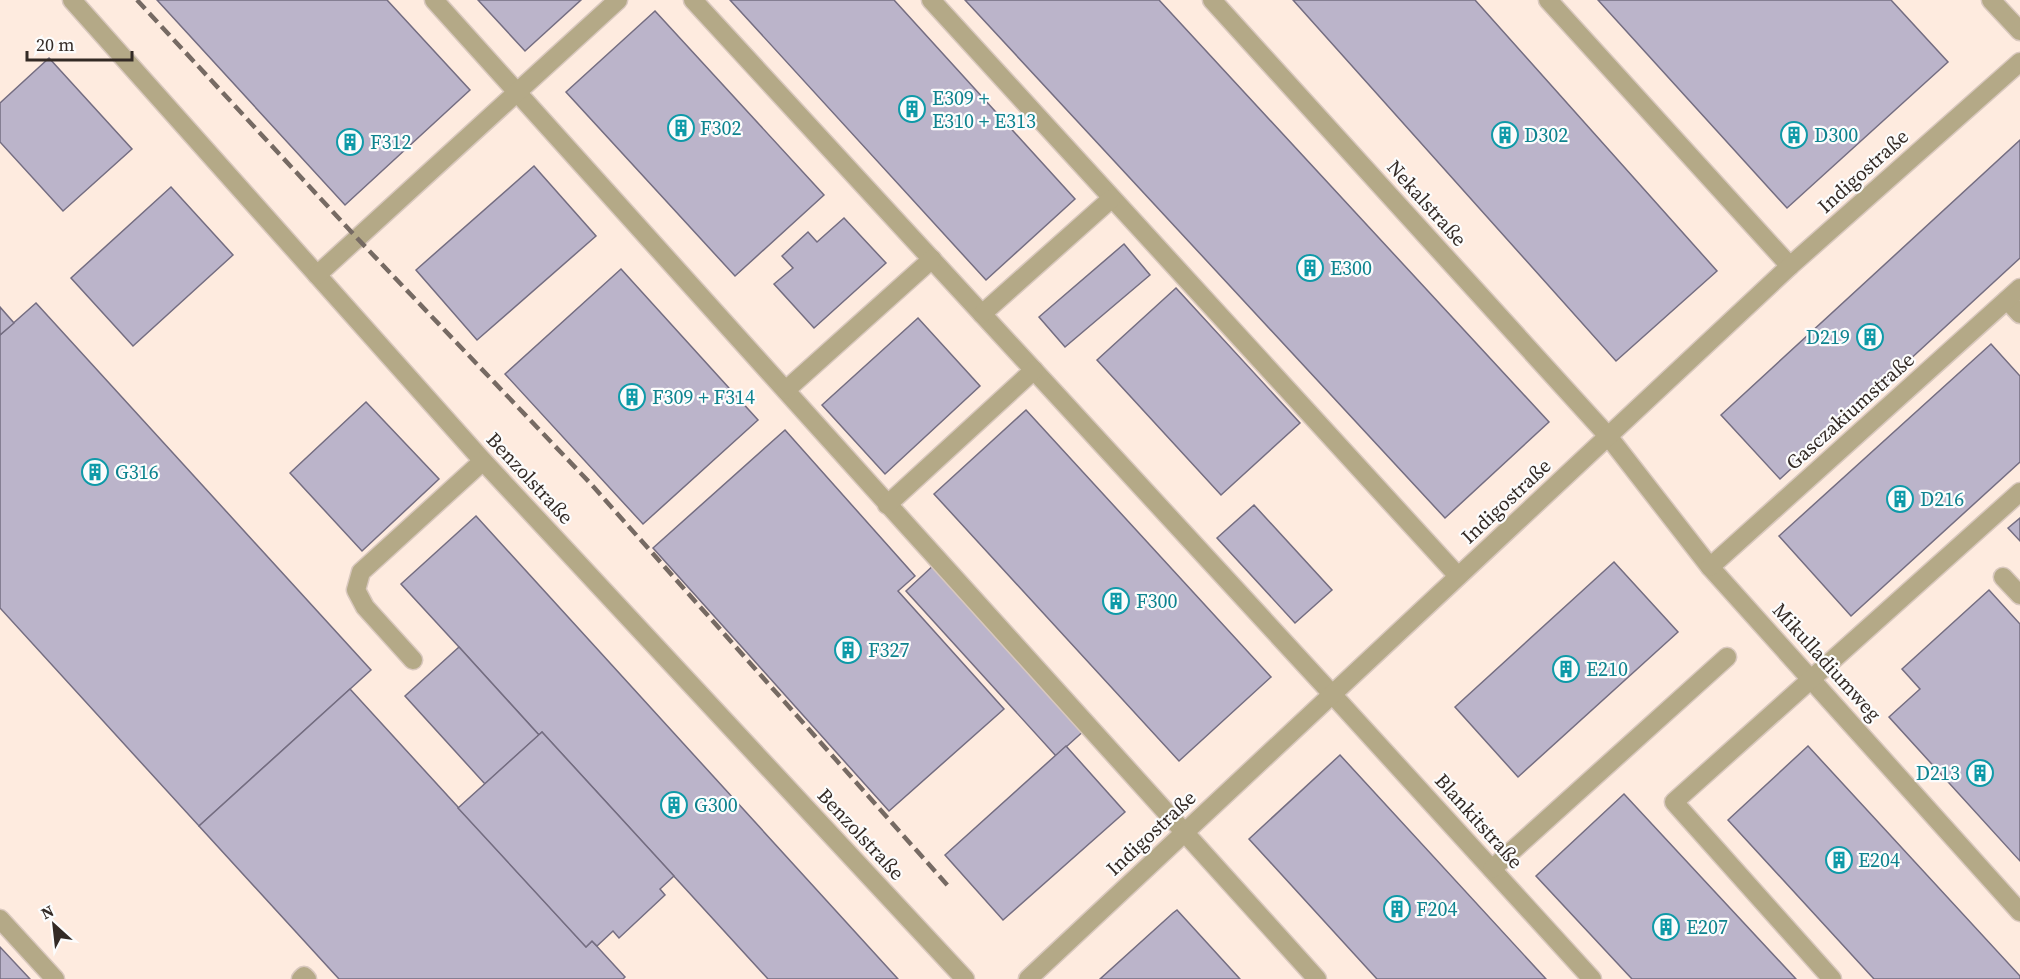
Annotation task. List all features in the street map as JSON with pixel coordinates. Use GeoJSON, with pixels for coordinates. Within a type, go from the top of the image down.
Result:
{"type":"FeatureCollection","features":[{"type":"Feature","properties":{"kind":"street","name":"Benzolstraße"},"geometry":{"type":"LineString","coordinates":[[72,0],[483,461],[965,979]]}},
{"type":"Feature","properties":{"kind":"street"},"geometry":{"type":"LineString","coordinates":[[434,0],[887,505],[1317,979]]}},
{"type":"Feature","properties":{"kind":"street"},"geometry":{"type":"LineString","coordinates":[[317,275],[618,0]]}},
{"type":"Feature","properties":{"kind":"street","name":"Blankitstraße"},"geometry":{"type":"LineString","coordinates":[[693,0],[1592,979]]}},
{"type":"Feature","properties":{"kind":"street"},"geometry":{"type":"LineString","coordinates":[[931,0],[1458,576]]}},
{"type":"Feature","properties":{"kind":"street","name":"Nekalstraße"},"geometry":{"type":"LineString","coordinates":[[1212,0],[1608,436]]}},
{"type":"Feature","properties":{"kind":"street"},"geometry":{"type":"LineString","coordinates":[[1548,0],[1790,266]]}},
{"type":"Feature","properties":{"kind":"street"},"geometry":{"type":"LineString","coordinates":[[1991,0],[2020,32]]}},
{"type":"Feature","properties":{"kind":"street","name":"Indigostraße"},"geometry":{"type":"LineString","coordinates":[[1028,979],[1790,266],[2020,62]]}},
{"type":"Feature","properties":{"kind":"street"},"geometry":{"type":"LineString","coordinates":[[982,314],[1111,199]]}},
{"type":"Feature","properties":{"kind":"street"},"geometry":{"type":"LineString","coordinates":[[786,390],[932,259]]}},
{"type":"Feature","properties":{"kind":"street"},"geometry":{"type":"LineString","coordinates":[[2013,294],[2020,314]]}},
{"type":"Feature","properties":{"kind":"street","name":"Gasczakiumstraße"},"geometry":{"type":"LineString","coordinates":[[1710,567],[2013,294]]}},
{"type":"Feature","properties":{"kind":"street"},"geometry":{"type":"LineString","coordinates":[[887,505],[1034,370]]}},
{"type":"Feature","properties":{"kind":"street","name":"Mikulladiumweg"},"geometry":{"type":"LineString","coordinates":[[1608,436],[1710,567],[2020,912]]}},
{"type":"Feature","properties":{"kind":"street"},"geometry":{"type":"LineString","coordinates":[[413,660],[365,607],[356,590],[361,572],[483,461]]}},
{"type":"Feature","properties":{"kind":"street"},"geometry":{"type":"LineString","coordinates":[[1832,979],[1674,802],[2020,492]]}},
{"type":"Feature","properties":{"kind":"street"},"geometry":{"type":"LineString","coordinates":[[2003,578],[2020,595]]}},
{"type":"Feature","properties":{"kind":"street"},"geometry":{"type":"LineString","coordinates":[[1492,869],[1727,657]]}},
{"type":"Feature","properties":{"kind":"street"},"geometry":{"type":"LineString","coordinates":[[0,919],[56,979]]}},
{"type":"Feature","properties":{"kind":"street"},"geometry":{"type":"LineString","coordinates":[[301,979],[304,976],[307,979]]}},
{"type":"Feature","properties":{"kind":"building","name":"F312"},"geometry":{"type":"Polygon","coordinates":[[[157,0],[387,0],[470,90],[345,205],[157,0]]]}},
{"type":"Feature","properties":{"kind":"building"},"geometry":{"type":"Polygon","coordinates":[[[478,0],[581,0],[525,51],[478,0]]]}},
{"type":"Feature","properties":{"kind":"building","name":"E309 + E310 + E313"},"geometry":{"type":"Polygon","coordinates":[[[730,0],[894,0],[1075,199],[986,280],[730,0]]]}},
{"type":"Feature","properties":{"kind":"building","name":"E300"},"geometry":{"type":"Polygon","coordinates":[[[965,0],[1159,0],[1549,422],[1445,518],[965,0]]]}},
{"type":"Feature","properties":{"kind":"building","name":"D302"},"geometry":{"type":"Polygon","coordinates":[[[1293,0],[1475,0],[1717,271],[1616,361],[1293,0]]]}},
{"type":"Feature","properties":{"kind":"building","name":"D300"},"geometry":{"type":"Polygon","coordinates":[[[1598,0],[1891,0],[1948,62],[1787,208],[1598,0]]]}},
{"type":"Feature","properties":{"kind":"building","name":"F302"},"geometry":{"type":"Polygon","coordinates":[[[655,11],[824,195],[735,276],[566,92],[655,11]]]}},
{"type":"Feature","properties":{"kind":"building"},"geometry":{"type":"Polygon","coordinates":[[[49,58],[132,149],[63,211],[0,142],[0,103],[49,58]]]}},
{"type":"Feature","properties":{"kind":"building","name":"D219"},"geometry":{"type":"Polygon","coordinates":[[[2020,140],[2020,258],[1780,479],[1721,415],[2020,140]]]}},
{"type":"Feature","properties":{"kind":"building"},"geometry":{"type":"Polygon","coordinates":[[[534,166],[596,236],[477,340],[416,270],[534,166]]]}},
{"type":"Feature","properties":{"kind":"building"},"geometry":{"type":"Polygon","coordinates":[[[171,187],[233,255],[133,346],[71,278],[171,187]]]}},
{"type":"Feature","properties":{"kind":"building"},"geometry":{"type":"Polygon","coordinates":[[[844,218],[886,263],[814,328],[774,284],[793,268],[782,256],[808,232],[817,242],[844,218]]]}},
{"type":"Feature","properties":{"kind":"building"},"geometry":{"type":"Polygon","coordinates":[[[1124,244],[1150,275],[1065,347],[1039,317],[1124,244]]]}},
{"type":"Feature","properties":{"kind":"building","name":"F309 + F314"},"geometry":{"type":"Polygon","coordinates":[[[621,269],[758,420],[643,524],[505,374],[621,269]]]}},
{"type":"Feature","properties":{"kind":"building"},"geometry":{"type":"Polygon","coordinates":[[[1176,288],[1300,423],[1221,495],[1097,360],[1176,288]]]}},
{"type":"Feature","properties":{"kind":"building","name":"G316"},"geometry":{"type":"Polygon","coordinates":[[[36,303],[371,670],[199,826],[0,608],[0,335],[36,303]]]}},
{"type":"Feature","properties":{"kind":"building"},"geometry":{"type":"Polygon","coordinates":[[[0,307],[14,323],[0,335],[0,307]]]}},
{"type":"Feature","properties":{"kind":"building"},"geometry":{"type":"Polygon","coordinates":[[[918,318],[980,386],[885,474],[822,405],[918,318]]]}},
{"type":"Feature","properties":{"kind":"building","name":"D216"},"geometry":{"type":"Polygon","coordinates":[[[1991,344],[2020,376],[2020,462],[1851,616],[1779,536],[1991,344]]]}},
{"type":"Feature","properties":{"kind":"building"},"geometry":{"type":"Polygon","coordinates":[[[366,402],[439,479],[362,551],[290,473],[366,402]]]}},
{"type":"Feature","properties":{"kind":"building","name":"F300"},"geometry":{"type":"Polygon","coordinates":[[[1026,410],[1271,677],[1179,761],[934,494],[1026,410]]]}},
{"type":"Feature","properties":{"kind":"building","name":"F327"},"geometry":{"type":"Polygon","coordinates":[[[785,430],[915,576],[898,591],[1004,709],[889,811],[653,548],[785,430]]]}},
{"type":"Feature","properties":{"kind":"building"},"geometry":{"type":"Polygon","coordinates":[[[1254,505],[1332,590],[1295,623],[1217,538],[1254,505]]]}},
{"type":"Feature","properties":{"kind":"building","name":"G300"},"geometry":{"type":"Polygon","coordinates":[[[476,516],[898,979],[768,979],[542,732],[539,735],[401,584],[476,516]]]}},
{"type":"Feature","properties":{"kind":"building"},"geometry":{"type":"Polygon","coordinates":[[[2020,518],[2020,541],[2008,528],[2020,518]]]}},
{"type":"Feature","properties":{"kind":"building"},"geometry":{"type":"Polygon","coordinates":[[[937,562],[1087,728],[1056,756],[906,591],[937,562]]]}},
{"type":"Feature","properties":{"kind":"building","name":"E210"},"geometry":{"type":"Polygon","coordinates":[[[1614,562],[1678,632],[1518,777],[1455,707],[1614,562]]]}},
{"type":"Feature","properties":{"kind":"building","name":"D213"},"geometry":{"type":"Polygon","coordinates":[[[1989,590],[2020,624],[2020,861],[1889,717],[1920,689],[1902,669],[1989,590]]]}},
{"type":"Feature","properties":{"kind":"building"},"geometry":{"type":"Polygon","coordinates":[[[459,647],[539,735],[485,784],[405,696],[459,647]]]}},
{"type":"Feature","properties":{"kind":"building"},"geometry":{"type":"Polygon","coordinates":[[[350,689],[586,947],[592,941],[625,977],[623,979],[339,979],[199,826],[350,689]]]}},
{"type":"Feature","properties":{"kind":"building"},"geometry":{"type":"Polygon","coordinates":[[[542,732],[674,876],[660,889],[665,895],[619,938],[613,931],[597,946],[592,941],[586,947],[458,808],[542,732]]]}},
{"type":"Feature","properties":{"kind":"building"},"geometry":{"type":"Polygon","coordinates":[[[1066,746],[1125,812],[1003,920],[945,855],[1066,746]]]}},
{"type":"Feature","properties":{"kind":"building","name":"E204"},"geometry":{"type":"Polygon","coordinates":[[[1808,746],[2020,976],[2020,979],[1874,979],[1728,820],[1808,746]]]}},
{"type":"Feature","properties":{"kind":"building","name":"F204"},"geometry":{"type":"Polygon","coordinates":[[[1340,755],[1546,979],[1377,979],[1249,839],[1340,755]]]}},
{"type":"Feature","properties":{"kind":"building","name":"E207"},"geometry":{"type":"Polygon","coordinates":[[[1624,794],[1796,979],[1632,979],[1536,876],[1624,794]]]}},
{"type":"Feature","properties":{"kind":"building"},"geometry":{"type":"Polygon","coordinates":[[[1177,910],[1240,979],[1100,979],[1173,913],[1177,910]]]}},
{"type":"Feature","properties":{"kind":"building"},"geometry":{"type":"Polygon","coordinates":[[[0,947],[30,979],[0,979],[0,947]]]}},
{"type":"Feature","properties":{"kind":"railway"},"geometry":{"type":"LineString","coordinates":[[137,0],[357,238],[591,484],[949,887]]}},
{"type":"Feature","properties":{"kind":"place","name":"E309 + E310 + E313"},"geometry":{"type":"Point","coordinates":[912,109]}},
{"type":"Feature","properties":{"kind":"place","name":"F302"},"geometry":{"type":"Point","coordinates":[681,128]}},
{"type":"Feature","properties":{"kind":"place","name":"D302"},"geometry":{"type":"Point","coordinates":[1505,135]}},
{"type":"Feature","properties":{"kind":"place","name":"D300"},"geometry":{"type":"Point","coordinates":[1794,135]}},
{"type":"Feature","properties":{"kind":"place","name":"F312"},"geometry":{"type":"Point","coordinates":[350,142]}},
{"type":"Feature","properties":{"kind":"place","name":"E300"},"geometry":{"type":"Point","coordinates":[1310,268]}},
{"type":"Feature","properties":{"kind":"place","name":"D219"},"geometry":{"type":"Point","coordinates":[1870,337]}},
{"type":"Feature","properties":{"kind":"place","name":"F309 + F314"},"geometry":{"type":"Point","coordinates":[632,397]}},
{"type":"Feature","properties":{"kind":"place","name":"G316"},"geometry":{"type":"Point","coordinates":[95,472]}},
{"type":"Feature","properties":{"kind":"place","name":"D216"},"geometry":{"type":"Point","coordinates":[1900,499]}},
{"type":"Feature","properties":{"kind":"place","name":"F300"},"geometry":{"type":"Point","coordinates":[1116,601]}},
{"type":"Feature","properties":{"kind":"place","name":"F327"},"geometry":{"type":"Point","coordinates":[848,650]}},
{"type":"Feature","properties":{"kind":"place","name":"E210"},"geometry":{"type":"Point","coordinates":[1566,669]}},
{"type":"Feature","properties":{"kind":"place","name":"D213"},"geometry":{"type":"Point","coordinates":[1980,773]}},
{"type":"Feature","properties":{"kind":"place","name":"G300"},"geometry":{"type":"Point","coordinates":[674,805]}},
{"type":"Feature","properties":{"kind":"place","name":"E204"},"geometry":{"type":"Point","coordinates":[1839,860]}},
{"type":"Feature","properties":{"kind":"place","name":"F204"},"geometry":{"type":"Point","coordinates":[1397,909]}},
{"type":"Feature","properties":{"kind":"place","name":"E207"},"geometry":{"type":"Point","coordinates":[1666,927]}}]}
